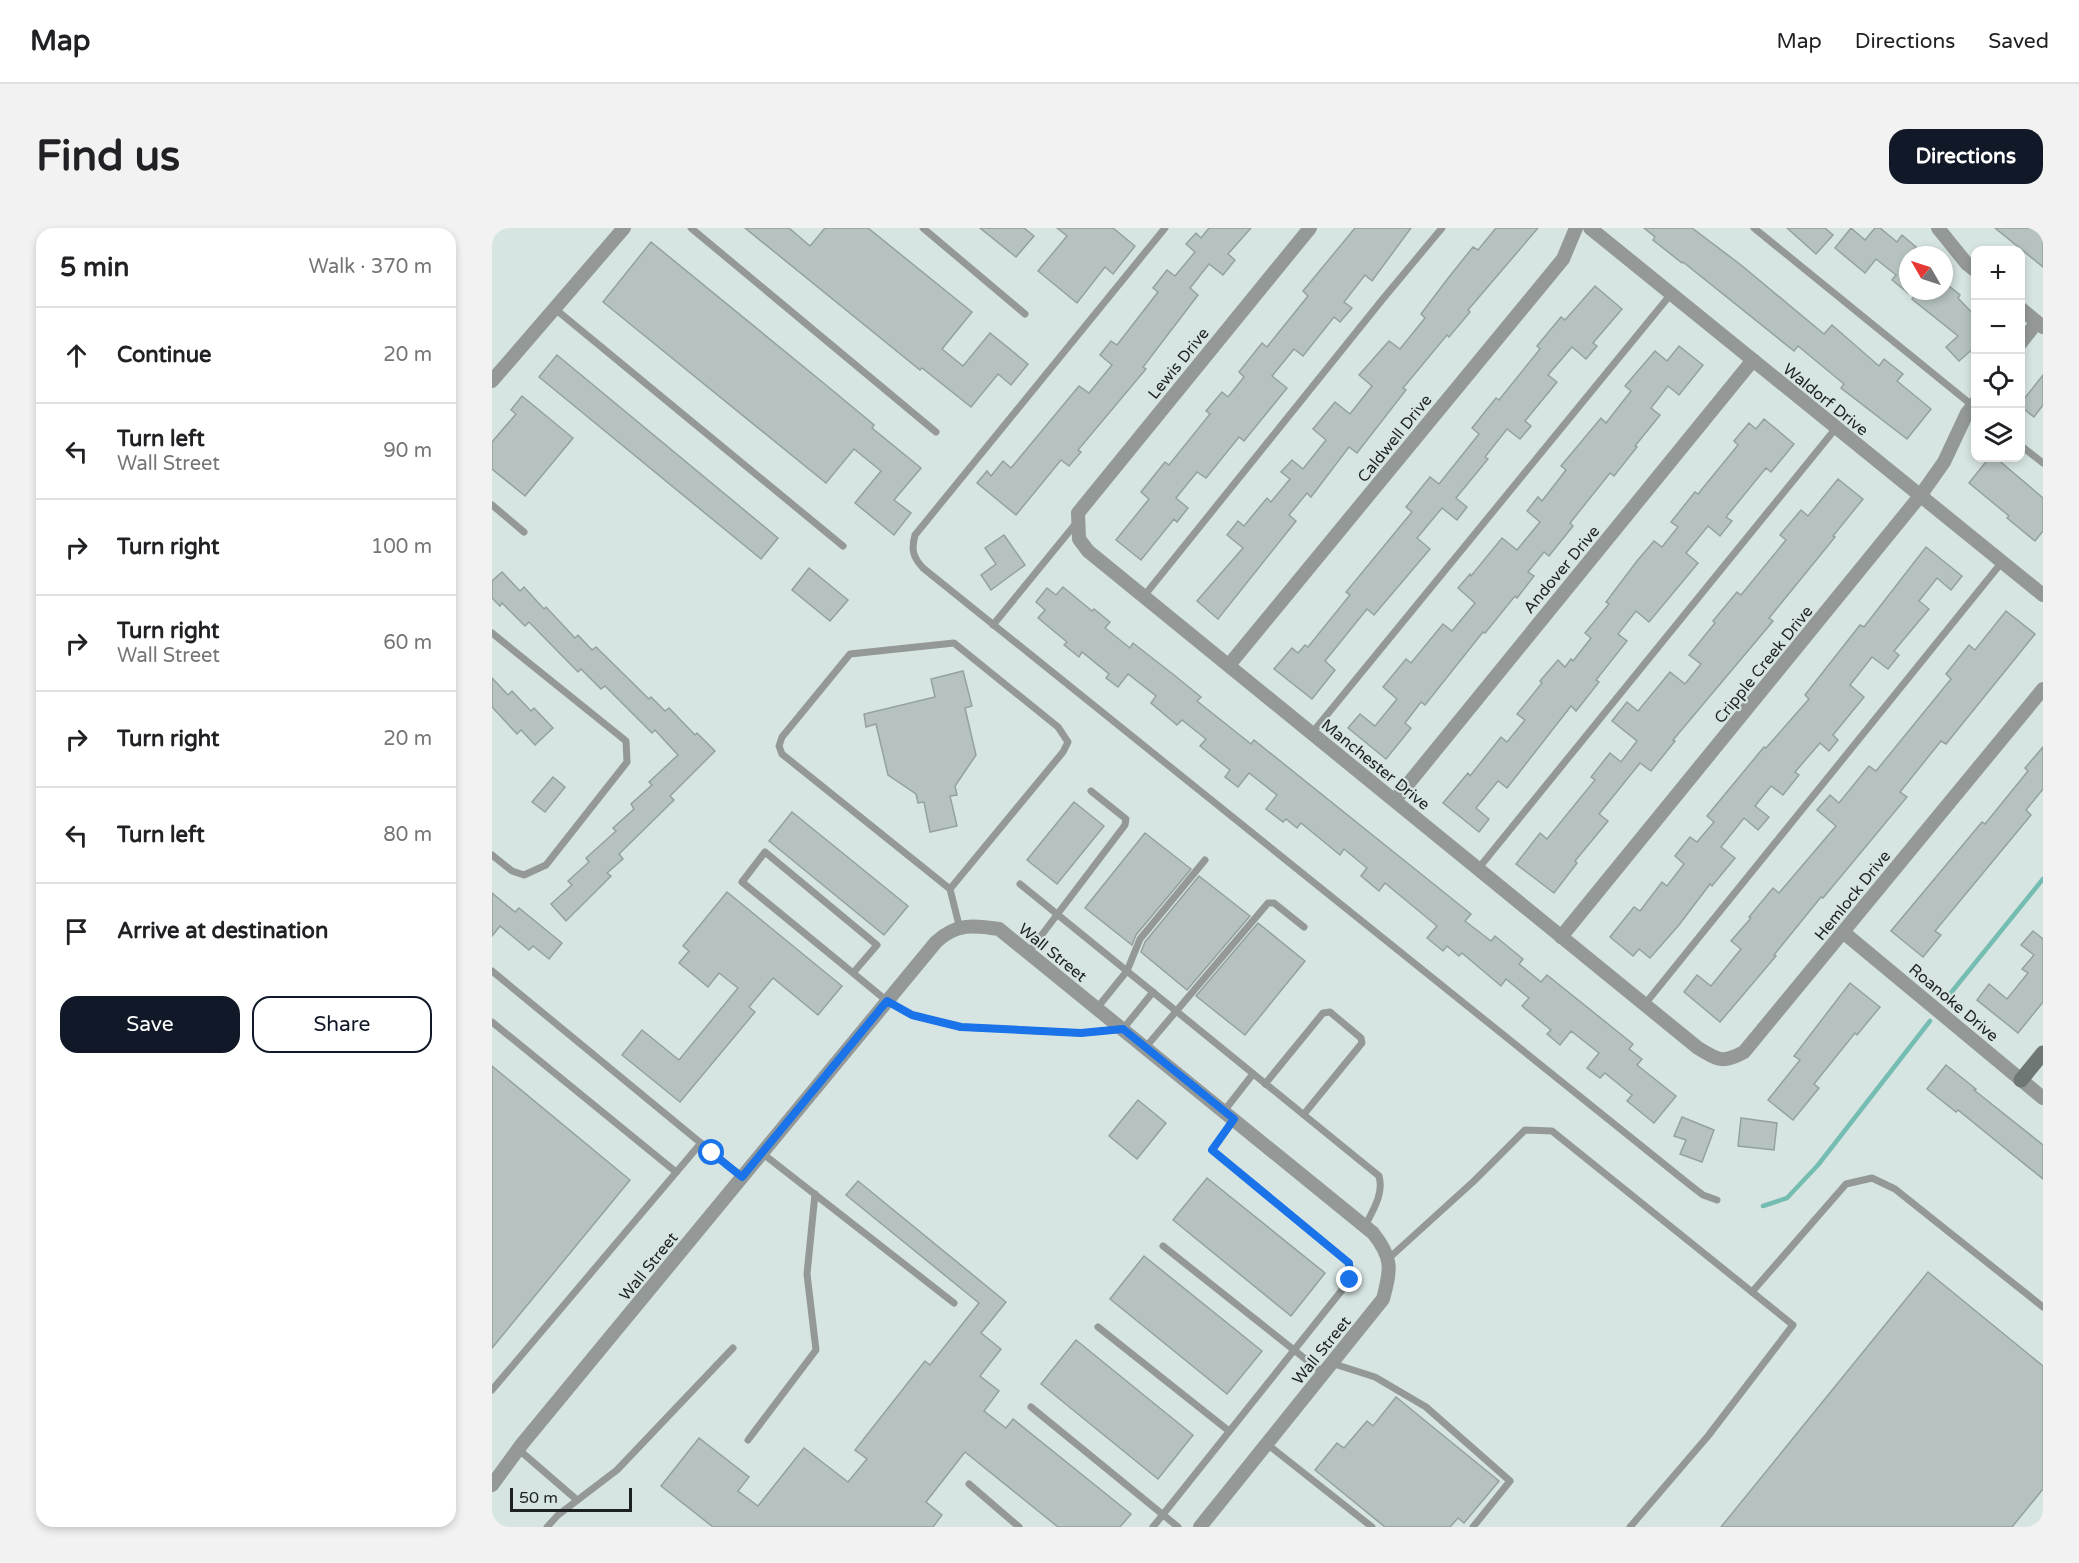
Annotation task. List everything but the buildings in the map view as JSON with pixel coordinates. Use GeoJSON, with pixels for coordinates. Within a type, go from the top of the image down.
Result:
{"type":"FeatureCollection","features":[{"type":"Feature","properties":{"kind":"street"},"geometry":{"type":"LineString","coordinates":[[492,381],[624,228]]}},
{"type":"Feature","properties":{"kind":"street","name":"Lewis Drive"},"geometry":{"type":"LineString","coordinates":[[1077,522],[1078,513],[1310,228]]}},
{"type":"Feature","properties":{"kind":"street","name":"Caldwell Drive"},"geometry":{"type":"LineString","coordinates":[[1229,665],[1563,259],[1576,228]]}},
{"type":"Feature","properties":{"kind":"street","name":"Waldorf Drive"},"geometry":{"type":"LineString","coordinates":[[1590,228],[2043,595]]}},
{"type":"Feature","properties":{"kind":"street"},"geometry":{"type":"LineString","coordinates":[[1938,228],[1971,267]]}},
{"type":"Feature","properties":{"kind":"street"},"geometry":{"type":"LineString","coordinates":[[2025,313],[2040,325],[2025,339]]}},
{"type":"Feature","properties":{"kind":"street","name":"Andover Drive"},"geometry":{"type":"LineString","coordinates":[[1395,800],[1753,360]]}},
{"type":"Feature","properties":{"kind":"street","name":"Cripple Creek Drive"},"geometry":{"type":"LineString","coordinates":[[1561,937],[1920,496],[1944,462],[1967,413],[1972,408]]}},
{"type":"Feature","properties":{"kind":"street","name":"Manchester Drive"},"geometry":{"type":"LineString","coordinates":[[1077,522],[1079,539],[1088,551],[1668,1023]]}},
{"type":"Feature","properties":{"kind":"street","name":"Hemlock Drive"},"geometry":{"type":"LineString","coordinates":[[1668,1023],[1698,1048],[1717,1059],[1728,1060],[1744,1052],[2043,689]]}},
{"type":"Feature","properties":{"kind":"street","name":"Wall Street"},"geometry":{"type":"LineString","coordinates":[[492,1484],[518,1449],[936,942],[944,935],[960,928],[975,925],[999,929],[1365,1226],[1384,1246],[1391,1271],[1383,1299],[1200,1527]]}},
{"type":"Feature","properties":{"kind":"street","name":"Roanoke Drive"},"geometry":{"type":"LineString","coordinates":[[1843,932],[2043,1098]]}},
{"type":"Feature","properties":{"kind":"street"},"geometry":{"type":"LineString","coordinates":[[2021,1080],[2043,1053]]}},
{"type":"Feature","properties":{"kind":"lane"},"geometry":{"type":"LineString","coordinates":[[691,228],[936,432]]}},
{"type":"Feature","properties":{"kind":"lane"},"geometry":{"type":"LineString","coordinates":[[923,228],[1025,314]]}},
{"type":"Feature","properties":{"kind":"lane"},"geometry":{"type":"LineString","coordinates":[[1165,228],[915,536],[912,547],[914,558],[923,568],[993,625],[1671,1171],[1704,1195],[1717,1200]]}},
{"type":"Feature","properties":{"kind":"lane"},"geometry":{"type":"LineString","coordinates":[[1144,596],[1442,228]]}},
{"type":"Feature","properties":{"kind":"lane"},"geometry":{"type":"LineString","coordinates":[[1754,228],[1971,402]]}},
{"type":"Feature","properties":{"kind":"lane"},"geometry":{"type":"LineString","coordinates":[[1312,733],[1671,294]]}},
{"type":"Feature","properties":{"kind":"lane"},"geometry":{"type":"LineString","coordinates":[[554,308],[843,546]]}},
{"type":"Feature","properties":{"kind":"lane"},"geometry":{"type":"LineString","coordinates":[[1478,869],[1836,428]]}},
{"type":"Feature","properties":{"kind":"lane"},"geometry":{"type":"LineString","coordinates":[[2025,449],[2043,464]]}},
{"type":"Feature","properties":{"kind":"lane"},"geometry":{"type":"LineString","coordinates":[[492,505],[524,532]]}},
{"type":"Feature","properties":{"kind":"lane"},"geometry":{"type":"LineString","coordinates":[[993,625],[1077,522]]}},
{"type":"Feature","properties":{"kind":"lane"},"geometry":{"type":"LineString","coordinates":[[1645,1004],[2002,562]]}},
{"type":"Feature","properties":{"kind":"lane"},"geometry":{"type":"LineString","coordinates":[[492,633],[626,741],[627,762],[546,864],[524,875],[512,871],[492,855]]}},
{"type":"Feature","properties":{"kind":"lane"},"geometry":{"type":"LineString","coordinates":[[950,889],[1063,752],[1068,742],[1058,728],[954,644],[850,654],[783,737],[779,746],[782,754],[950,889],[960,928]]}},
{"type":"Feature","properties":{"kind":"lane"},"geometry":{"type":"LineString","coordinates":[[1028,953],[1125,825],[1126,819],[1091,790]]}},
{"type":"Feature","properties":{"kind":"lane"},"geometry":{"type":"LineString","coordinates":[[853,973],[877,945],[765,852],[742,882],[887,1001],[912,1015],[961,1027],[1081,1033],[1123,1029],[1152,992]]}},
{"type":"Feature","properties":{"kind":"lane"},"geometry":{"type":"LineString","coordinates":[[1097,1008],[1127,971],[1140,939],[1205,860]]}},
{"type":"Feature","properties":{"kind":"lane"},"geometry":{"type":"LineString","coordinates":[[1020,884],[1379,1176],[1379,1198],[1365,1226]]}},
{"type":"Feature","properties":{"kind":"lane"},"geometry":{"type":"LineString","coordinates":[[1145,1048],[1268,903],[1275,903],[1305,927]]}},
{"type":"Feature","properties":{"kind":"lane"},"geometry":{"type":"LineString","coordinates":[[492,971],[742,1177]]}},
{"type":"Feature","properties":{"kind":"lane"},"geometry":{"type":"LineString","coordinates":[[1265,1084],[1323,1012],[1330,1012],[1361,1038],[1362,1043],[1304,1114]]}},
{"type":"Feature","properties":{"kind":"lane"},"geometry":{"type":"LineString","coordinates":[[492,1022],[676,1172]]}},
{"type":"Feature","properties":{"kind":"lane"},"geometry":{"type":"LineString","coordinates":[[1153,1527],[1350,1280],[1349,1263],[1212,1150],[1253,1074]]}},
{"type":"Feature","properties":{"kind":"lane"},"geometry":{"type":"LineString","coordinates":[[1388,1259],[1474,1181],[1525,1130],[1552,1131],[1793,1325],[1708,1437],[1630,1527]]}},
{"type":"Feature","properties":{"kind":"lane"},"geometry":{"type":"LineString","coordinates":[[492,1390],[701,1143]]}},
{"type":"Feature","properties":{"kind":"lane"},"geometry":{"type":"LineString","coordinates":[[762,1153],[954,1303]]}},
{"type":"Feature","properties":{"kind":"lane"},"geometry":{"type":"LineString","coordinates":[[1752,1293],[1846,1184],[1872,1178],[1895,1189],[2043,1307]]}},
{"type":"Feature","properties":{"kind":"lane"},"geometry":{"type":"LineString","coordinates":[[748,1440],[816,1350],[807,1274],[815,1194]]}},
{"type":"Feature","properties":{"kind":"lane"},"geometry":{"type":"LineString","coordinates":[[1163,1246],[1295,1350],[1327,1368],[1375,1377],[1426,1407],[1510,1481],[1473,1527]]}},
{"type":"Feature","properties":{"kind":"lane"},"geometry":{"type":"LineString","coordinates":[[1098,1326],[1230,1431]]}},
{"type":"Feature","properties":{"kind":"lane"},"geometry":{"type":"LineString","coordinates":[[547,1527],[558,1515],[617,1470],[734,1348]]}},
{"type":"Feature","properties":{"kind":"lane"},"geometry":{"type":"LineString","coordinates":[[1031,1407],[1178,1527]]}},
{"type":"Feature","properties":{"kind":"lane"},"geometry":{"type":"LineString","coordinates":[[1267,1444],[1372,1527]]}},
{"type":"Feature","properties":{"kind":"lane"},"geometry":{"type":"LineString","coordinates":[[518,1449],[577,1500]]}},
{"type":"Feature","properties":{"kind":"lane"},"geometry":{"type":"LineString","coordinates":[[969,1484],[1019,1527]]}},
{"type":"Feature","properties":{"kind":"waterway"},"geometry":{"type":"LineString","coordinates":[[1950,994],[2043,879]]}},
{"type":"Feature","properties":{"kind":"waterway"},"geometry":{"type":"LineString","coordinates":[[1763,1206],[1787,1198],[1818,1165],[1930,1021]]}},
{"type":"Feature","properties":{"kind":"route"},"geometry":{"type":"LineString","coordinates":[[712,1153],[742,1177],[887,1001],[912,1015],[961,1027],[1081,1033],[1123,1029],[1234,1119],[1212,1150],[1349,1263],[1350,1280]]}}]}
